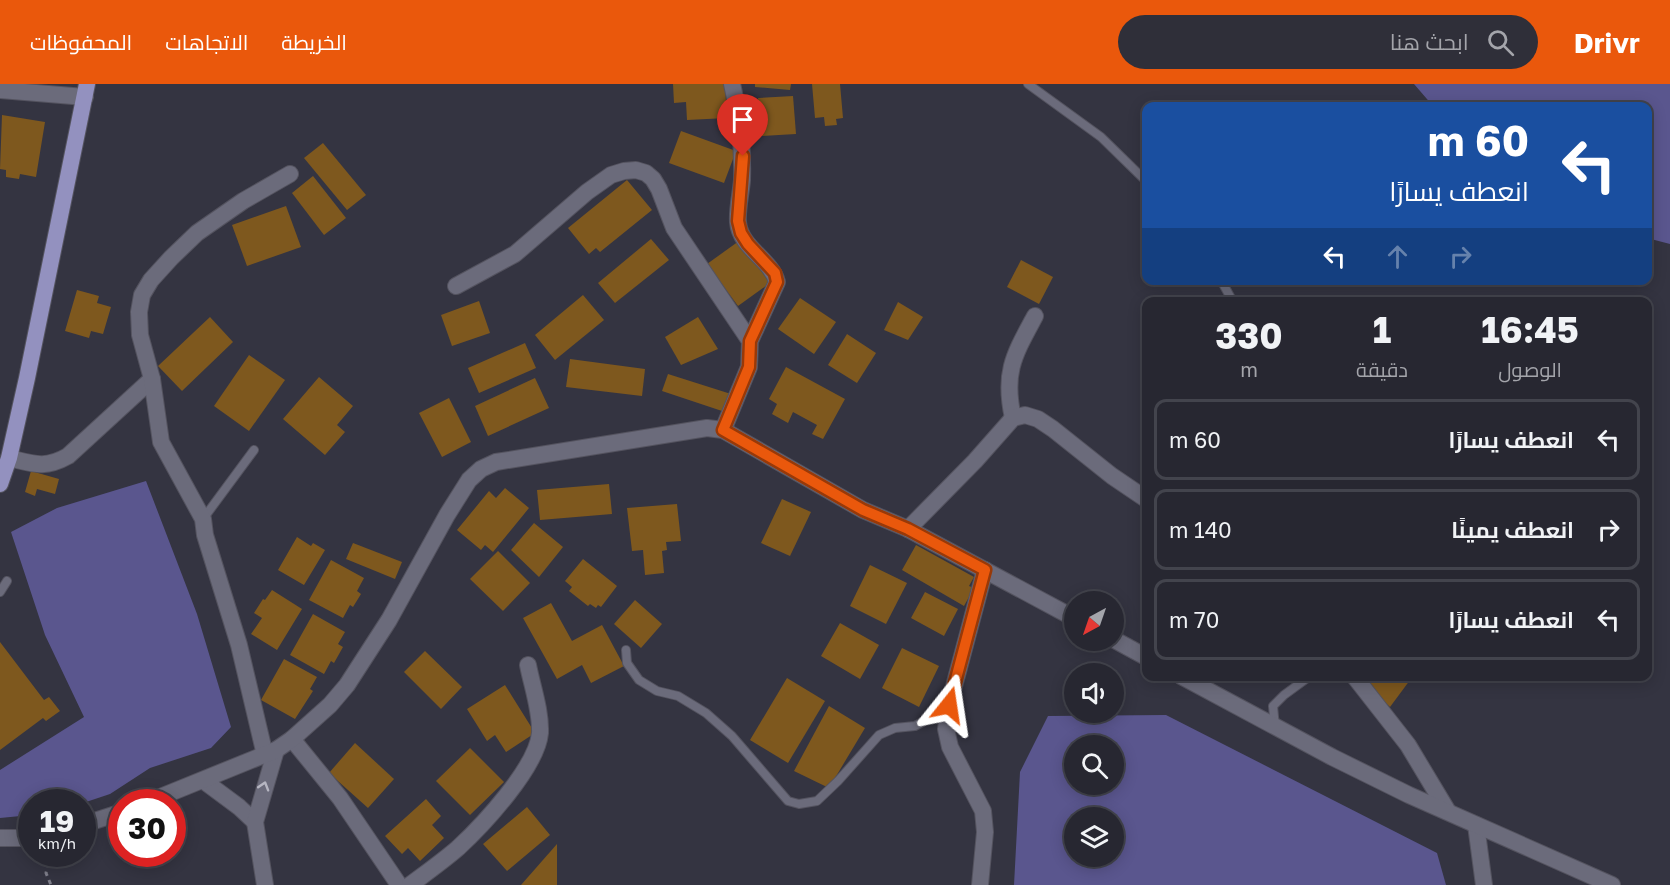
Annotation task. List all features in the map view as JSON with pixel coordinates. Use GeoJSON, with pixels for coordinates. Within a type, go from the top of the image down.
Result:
{"type":"FeatureCollection","features":[{"type":"Feature","properties":{"kind":"main road"},"geometry":{"type":"LineString","coordinates":[[0,484],[9,458],[86,91]]}},
{"type":"Feature","properties":{"kind":"street"},"geometry":{"type":"LineString","coordinates":[[723,430],[749,367],[750,341],[777,282],[775,273],[744,238],[738,221],[743,156],[732,84]]}},
{"type":"Feature","properties":{"kind":"street"},"geometry":{"type":"LineString","coordinates":[[0,90],[86,91]]}},
{"type":"Feature","properties":{"kind":"street"},"geometry":{"type":"LineString","coordinates":[[456,286],[514,254],[587,192],[611,175],[624,171],[636,171],[646,173],[653,179],[674,228],[750,341]]}},
{"type":"Feature","properties":{"kind":"street"},"geometry":{"type":"LineString","coordinates":[[266,885],[255,822],[271,753],[205,535],[203,519],[160,442],[152,379],[140,335],[139,312],[142,295],[151,280],[197,233],[243,201],[290,174]]}},
{"type":"Feature","properties":{"kind":"street"},"geometry":{"type":"LineString","coordinates":[[1013,418],[1008,384],[1012,362],[1035,316]]}},
{"type":"Feature","properties":{"kind":"street"},"geometry":{"type":"LineString","coordinates":[[9,458],[34,464],[52,465],[68,456],[152,379]]}},
{"type":"Feature","properties":{"kind":"street"},"geometry":{"type":"LineString","coordinates":[[908,529],[975,461],[1013,418],[1025,415],[1038,419],[1142,496]]}},
{"type":"Feature","properties":{"kind":"street"},"geometry":{"type":"LineString","coordinates":[[183,789],[271,753],[292,739],[330,705],[363,662],[469,480],[481,469],[496,462],[707,428],[723,430],[863,510],[908,529],[1064,613]]}},
{"type":"Feature","properties":{"kind":"street"},"geometry":{"type":"LineString","coordinates":[[980,885],[985,832],[983,810],[951,747],[946,729],[948,708],[985,570]]}},
{"type":"Feature","properties":{"kind":"street"},"geometry":{"type":"LineString","coordinates":[[1124,645],[1142,655]]}},
{"type":"Feature","properties":{"kind":"street"},"geometry":{"type":"LineString","coordinates":[[410,885],[459,847],[518,780],[534,756],[540,733],[528,665]]}},
{"type":"Feature","properties":{"kind":"street"},"geometry":{"type":"LineString","coordinates":[[1190,681],[1399,790],[1612,885]]}},
{"type":"Feature","properties":{"kind":"street"},"geometry":{"type":"LineString","coordinates":[[1358,681],[1408,745],[1447,810]]}},
{"type":"Feature","properties":{"kind":"street"},"geometry":{"type":"LineString","coordinates":[[292,739],[340,798],[399,885]]}},
{"type":"Feature","properties":{"kind":"street"},"geometry":{"type":"LineString","coordinates":[[204,781],[255,822]]}},
{"type":"Feature","properties":{"kind":"street"},"geometry":{"type":"LineString","coordinates":[[1476,825],[1484,885]]}},
{"type":"Feature","properties":{"kind":"street"},"geometry":{"type":"LineString","coordinates":[[0,838],[18,838]]}},
{"type":"Feature","properties":{"kind":"lane"},"geometry":{"type":"LineString","coordinates":[[1028,84],[1101,137],[1142,177]]}},
{"type":"Feature","properties":{"kind":"lane"},"geometry":{"type":"LineString","coordinates":[[203,519],[254,450]]}},
{"type":"Feature","properties":{"kind":"lane"},"geometry":{"type":"LineString","coordinates":[[0,592],[7,580]]}},
{"type":"Feature","properties":{"kind":"lane"},"geometry":{"type":"LineString","coordinates":[[626,650],[627,663],[639,680],[657,691],[678,696],[706,713],[732,736],[788,801],[799,804],[817,801],[879,735],[895,728],[915,726],[948,708]]}},
{"type":"Feature","properties":{"kind":"lane"},"geometry":{"type":"LineString","coordinates":[[1275,727],[1273,706],[1303,681]]}},
{"type":"Feature","properties":{"kind":"path"},"geometry":{"type":"LineString","coordinates":[[47,867],[46,873],[51,885]]}},
{"type":"Feature","properties":{"kind":"shaded area"},"geometry":{"type":"Polygon","coordinates":[[[1414,84],[1670,84],[1670,244],[1652,239],[1652,102],[1430,102],[1414,84]]]}},
{"type":"Feature","properties":{"kind":"shaded area"},"geometry":{"type":"Polygon","coordinates":[[[146,481],[197,614],[231,727],[211,748],[150,768],[118,789],[108,789],[108,795],[96,799],[96,789],[18,789],[18,816],[0,818],[0,770],[84,717],[45,635],[11,532],[57,508],[146,481]]]}},
{"type":"Feature","properties":{"kind":"shaded area"},"geometry":{"type":"Polygon","coordinates":[[[1124,715],[1166,715],[1437,853],[1446,885],[1014,885],[1020,772],[1048,716],[1064,716],[1064,723],[1124,723],[1124,715]]]}},
{"type":"Feature","properties":{"kind":"building"},"geometry":{"type":"Polygon","coordinates":[[[673,84],[725,84],[727,118],[687,120],[686,102],[674,103],[673,84]]]}},
{"type":"Feature","properties":{"kind":"building"},"geometry":{"type":"Polygon","coordinates":[[[755,84],[791,84],[790,90],[755,87],[755,84]]]}},
{"type":"Feature","properties":{"kind":"building"},"geometry":{"type":"Polygon","coordinates":[[[812,84],[840,84],[843,118],[836,119],[837,125],[825,126],[824,117],[815,118],[812,84]]]}},
{"type":"Feature","properties":{"kind":"building"},"geometry":{"type":"Polygon","coordinates":[[[793,96],[796,134],[761,136],[758,98],[793,96]]]}},
{"type":"Feature","properties":{"kind":"building"},"geometry":{"type":"Polygon","coordinates":[[[2,115],[45,122],[36,177],[20,174],[19,179],[6,177],[6,170],[0,169],[2,115]]]}},
{"type":"Feature","properties":{"kind":"building"},"geometry":{"type":"Polygon","coordinates":[[[681,131],[736,151],[724,183],[669,163],[681,131]]]}},
{"type":"Feature","properties":{"kind":"building"},"geometry":{"type":"Polygon","coordinates":[[[323,143],[366,195],[347,210],[304,158],[323,143]]]}},
{"type":"Feature","properties":{"kind":"building"},"geometry":{"type":"Polygon","coordinates":[[[313,176],[346,218],[324,235],[292,193],[313,176]]]}},
{"type":"Feature","properties":{"kind":"building"},"geometry":{"type":"Polygon","coordinates":[[[627,180],[652,210],[600,252],[596,248],[589,254],[568,228],[627,180]]]}},
{"type":"Feature","properties":{"kind":"building"},"geometry":{"type":"Polygon","coordinates":[[[286,206],[301,247],[247,266],[232,225],[286,206]]]}},
{"type":"Feature","properties":{"kind":"building"},"geometry":{"type":"Polygon","coordinates":[[[651,239],[669,260],[615,303],[598,283],[651,239]]]}},
{"type":"Feature","properties":{"kind":"building"},"geometry":{"type":"Polygon","coordinates":[[[739,241],[770,283],[738,306],[707,264],[739,241]]]}},
{"type":"Feature","properties":{"kind":"building"},"geometry":{"type":"Polygon","coordinates":[[[1021,260],[1053,277],[1039,304],[1007,287],[1021,260]]]}},
{"type":"Feature","properties":{"kind":"building"},"geometry":{"type":"Polygon","coordinates":[[[77,290],[99,296],[97,303],[111,307],[103,334],[91,331],[89,338],[65,331],[77,290]]]}},
{"type":"Feature","properties":{"kind":"building"},"geometry":{"type":"Polygon","coordinates":[[[583,295],[604,320],[555,360],[535,335],[583,295]]]}},
{"type":"Feature","properties":{"kind":"building"},"geometry":{"type":"Polygon","coordinates":[[[800,298],[836,322],[814,354],[778,329],[800,298]]]}},
{"type":"Feature","properties":{"kind":"building"},"geometry":{"type":"Polygon","coordinates":[[[479,301],[490,333],[452,346],[441,315],[479,301]]]}},
{"type":"Feature","properties":{"kind":"building"},"geometry":{"type":"Polygon","coordinates":[[[898,302],[923,317],[908,340],[884,330],[898,302]]]}},
{"type":"Feature","properties":{"kind":"building"},"geometry":{"type":"Polygon","coordinates":[[[210,317],[233,342],[182,391],[158,366],[210,317]]]}},
{"type":"Feature","properties":{"kind":"building"},"geometry":{"type":"Polygon","coordinates":[[[698,317],[718,349],[681,365],[665,337],[698,317]]]}},
{"type":"Feature","properties":{"kind":"building"},"geometry":{"type":"Polygon","coordinates":[[[847,334],[876,353],[857,383],[828,365],[847,334]]]}},
{"type":"Feature","properties":{"kind":"building"},"geometry":{"type":"Polygon","coordinates":[[[525,343],[536,368],[479,393],[468,368],[525,343]]]}},
{"type":"Feature","properties":{"kind":"building"},"geometry":{"type":"Polygon","coordinates":[[[249,355],[285,380],[249,431],[214,406],[249,355]]]}},
{"type":"Feature","properties":{"kind":"building"},"geometry":{"type":"Polygon","coordinates":[[[570,359],[645,369],[642,396],[566,387],[570,359]]]}},
{"type":"Feature","properties":{"kind":"building"},"geometry":{"type":"Polygon","coordinates":[[[786,367],[845,399],[823,439],[812,434],[817,425],[793,412],[788,423],[772,414],[777,404],[769,399],[786,367]]]}},
{"type":"Feature","properties":{"kind":"building"},"geometry":{"type":"Polygon","coordinates":[[[668,374],[731,394],[725,412],[662,391],[668,374]]]}},
{"type":"Feature","properties":{"kind":"building"},"geometry":{"type":"Polygon","coordinates":[[[319,377],[353,406],[337,425],[345,432],[325,455],[283,419],[319,377]]]}},
{"type":"Feature","properties":{"kind":"building"},"geometry":{"type":"Polygon","coordinates":[[[535,378],[549,408],[488,436],[475,406],[535,378]]]}},
{"type":"Feature","properties":{"kind":"building"},"geometry":{"type":"Polygon","coordinates":[[[449,398],[471,442],[442,457],[419,413],[449,398]]]}},
{"type":"Feature","properties":{"kind":"building"},"geometry":{"type":"Polygon","coordinates":[[[31,471],[59,479],[55,494],[37,489],[35,496],[25,492],[31,471]]]}},
{"type":"Feature","properties":{"kind":"building"},"geometry":{"type":"Polygon","coordinates":[[[609,484],[612,514],[540,520],[537,490],[609,484]]]}},
{"type":"Feature","properties":{"kind":"building"},"geometry":{"type":"Polygon","coordinates":[[[505,488],[529,508],[493,552],[485,545],[481,550],[457,530],[489,491],[496,498],[505,488]]]}},
{"type":"Feature","properties":{"kind":"building"},"geometry":{"type":"Polygon","coordinates":[[[782,499],[811,512],[790,556],[761,543],[782,499]]]}},
{"type":"Feature","properties":{"kind":"building"},"geometry":{"type":"Polygon","coordinates":[[[677,504],[681,541],[666,542],[667,550],[662,551],[664,573],[645,575],[643,550],[632,551],[627,508],[677,504]]]}},
{"type":"Feature","properties":{"kind":"building"},"geometry":{"type":"Polygon","coordinates":[[[534,523],[563,547],[539,577],[511,550],[534,523]]]}},
{"type":"Feature","properties":{"kind":"building"},"geometry":{"type":"Polygon","coordinates":[[[297,537],[311,546],[313,543],[325,550],[304,585],[278,570],[297,537]]]}},
{"type":"Feature","properties":{"kind":"building"},"geometry":{"type":"Polygon","coordinates":[[[353,543],[402,562],[395,579],[346,559],[353,543]]]}},
{"type":"Feature","properties":{"kind":"building"},"geometry":{"type":"Polygon","coordinates":[[[916,545],[974,577],[969,586],[974,588],[964,606],[902,570],[916,545]]]}},
{"type":"Feature","properties":{"kind":"building"},"geometry":{"type":"Polygon","coordinates":[[[498,551],[530,583],[503,611],[470,579],[498,551]]]}},
{"type":"Feature","properties":{"kind":"building"},"geometry":{"type":"Polygon","coordinates":[[[583,559],[617,586],[601,607],[598,605],[596,608],[590,604],[588,606],[569,591],[572,587],[565,581],[583,559]]]}},
{"type":"Feature","properties":{"kind":"building"},"geometry":{"type":"Polygon","coordinates":[[[331,560],[364,578],[357,591],[361,594],[353,607],[350,605],[343,618],[309,600],[331,560]]]}},
{"type":"Feature","properties":{"kind":"building"},"geometry":{"type":"Polygon","coordinates":[[[870,565],[907,583],[886,624],[850,606],[870,565]]]}},
{"type":"Feature","properties":{"kind":"building"},"geometry":{"type":"Polygon","coordinates":[[[272,590],[302,609],[277,650],[251,634],[262,618],[254,613],[272,590]]]}},
{"type":"Feature","properties":{"kind":"building"},"geometry":{"type":"Polygon","coordinates":[[[925,592],[958,609],[944,636],[911,618],[925,592]]]}},
{"type":"Feature","properties":{"kind":"building"},"geometry":{"type":"Polygon","coordinates":[[[635,600],[662,624],[641,648],[614,624],[635,600]]]}},
{"type":"Feature","properties":{"kind":"building"},"geometry":{"type":"Polygon","coordinates":[[[551,603],[572,641],[602,625],[624,666],[591,683],[582,665],[557,679],[523,618],[551,603]]]}},
{"type":"Feature","properties":{"kind":"building"},"geometry":{"type":"Polygon","coordinates":[[[313,614],[345,632],[338,644],[343,647],[334,663],[331,661],[324,674],[290,655],[313,614]]]}},
{"type":"Feature","properties":{"kind":"building"},"geometry":{"type":"Polygon","coordinates":[[[840,623],[879,645],[860,679],[821,656],[840,623]]]}},
{"type":"Feature","properties":{"kind":"building"},"geometry":{"type":"Polygon","coordinates":[[[0,642],[44,700],[49,697],[60,711],[46,721],[43,718],[0,750],[0,642]]]}},
{"type":"Feature","properties":{"kind":"building"},"geometry":{"type":"Polygon","coordinates":[[[902,648],[939,666],[919,707],[882,688],[902,648]]]}},
{"type":"Feature","properties":{"kind":"building"},"geometry":{"type":"Polygon","coordinates":[[[425,651],[462,687],[441,709],[404,672],[425,651]]]}},
{"type":"Feature","properties":{"kind":"building"},"geometry":{"type":"Polygon","coordinates":[[[284,659],[317,677],[310,689],[313,691],[295,719],[261,700],[284,659]]]}},
{"type":"Feature","properties":{"kind":"building"},"geometry":{"type":"Polygon","coordinates":[[[787,678],[825,701],[788,763],[750,740],[787,678]]]}},
{"type":"Feature","properties":{"kind":"building"},"geometry":{"type":"Polygon","coordinates":[[[1362,681],[1409,681],[1390,707],[1362,681]]]}},
{"type":"Feature","properties":{"kind":"building"},"geometry":{"type":"Polygon","coordinates":[[[505,685],[535,733],[506,752],[495,735],[487,741],[467,709],[505,685]]]}},
{"type":"Feature","properties":{"kind":"building"},"geometry":{"type":"Polygon","coordinates":[[[829,706],[865,728],[829,788],[794,771],[829,706]]]}},
{"type":"Feature","properties":{"kind":"building"},"geometry":{"type":"Polygon","coordinates":[[[355,743],[394,779],[368,808],[329,773],[355,743]]]}},
{"type":"Feature","properties":{"kind":"building"},"geometry":{"type":"Polygon","coordinates":[[[470,748],[504,782],[470,815],[436,781],[470,748]]]}},
{"type":"Feature","properties":{"kind":"building"},"geometry":{"type":"Polygon","coordinates":[[[426,799],[441,816],[432,825],[444,838],[420,861],[408,848],[402,854],[385,836],[426,799]]]}},
{"type":"Feature","properties":{"kind":"building"},"geometry":{"type":"Polygon","coordinates":[[[527,807],[550,835],[507,871],[483,844],[527,807]]]}},
{"type":"Feature","properties":{"kind":"building"},"geometry":{"type":"Polygon","coordinates":[[[557,844],[557,885],[521,885],[557,844]]]}},
{"type":"Feature","properties":{"kind":"route"},"geometry":{"type":"LineString","coordinates":[[743,156],[738,221],[741,233],[775,273],[777,282],[774,293],[750,341],[749,367],[745,381],[723,430],[863,510],[908,529],[985,570],[949,705]]}}]}
